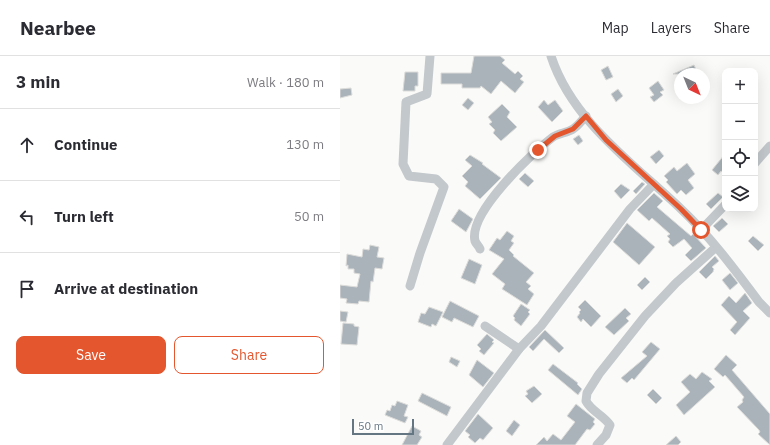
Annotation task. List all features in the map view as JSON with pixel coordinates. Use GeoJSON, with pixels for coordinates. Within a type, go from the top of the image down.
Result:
{"type":"FeatureCollection","features":[{"type":"Feature","properties":{"kind":"street"},"geometry":{"type":"LineString","coordinates":[[410,286],[426,234],[444,187],[436,179],[409,176],[403,164],[406,102],[427,94],[429,86],[430,56]]}},
{"type":"Feature","properties":{"kind":"street"},"geometry":{"type":"LineString","coordinates":[[551,56],[562,85],[606,140],[681,209],[701,230],[759,302],[770,313]]}},
{"type":"Feature","properties":{"kind":"street"},"geometry":{"type":"LineString","coordinates":[[480,249],[475,242],[475,231],[491,198],[522,164],[538,150],[555,136],[573,129],[586,116]]}},
{"type":"Feature","properties":{"kind":"street"},"geometry":{"type":"LineString","coordinates":[[758,160],[770,146]]}},
{"type":"Feature","properties":{"kind":"street"},"geometry":{"type":"LineString","coordinates":[[447,445],[519,349],[541,326],[630,209],[653,184]]}},
{"type":"Feature","properties":{"kind":"street"},"geometry":{"type":"LineString","coordinates":[[701,230],[722,208]]}},
{"type":"Feature","properties":{"kind":"street"},"geometry":{"type":"LineString","coordinates":[[597,445],[606,435],[610,425],[601,415],[592,409],[586,401],[592,384],[645,316],[676,282],[715,248]]}},
{"type":"Feature","properties":{"kind":"street"},"geometry":{"type":"LineString","coordinates":[[485,326],[519,349]]}},
{"type":"Feature","properties":{"kind":"building"},"geometry":{"type":"Polygon","coordinates":[[[474,56],[500,56],[505,60],[502,63],[515,74],[518,71],[523,76],[520,79],[524,82],[515,93],[501,81],[491,94],[481,86],[480,88],[462,88],[462,84],[441,84],[441,73],[471,73],[474,56]]]}},
{"type":"Feature","properties":{"kind":"building"},"geometry":{"type":"Polygon","coordinates":[[[694,65],[695,68],[687,68],[694,65]]]}},
{"type":"Feature","properties":{"kind":"building"},"geometry":{"type":"Polygon","coordinates":[[[608,66],[613,77],[606,80],[601,70],[608,66]]]}},
{"type":"Feature","properties":{"kind":"building"},"geometry":{"type":"Polygon","coordinates":[[[405,72],[418,72],[418,86],[415,86],[415,91],[403,91],[405,72]]]}},
{"type":"Feature","properties":{"kind":"building"},"geometry":{"type":"Polygon","coordinates":[[[658,81],[664,90],[660,92],[663,95],[654,102],[650,97],[654,95],[649,88],[658,81]]]}},
{"type":"Feature","properties":{"kind":"building"},"geometry":{"type":"Polygon","coordinates":[[[351,88],[352,95],[340,98],[340,89],[351,88]]]}},
{"type":"Feature","properties":{"kind":"building"},"geometry":{"type":"Polygon","coordinates":[[[618,89],[623,96],[616,102],[611,94],[618,89]]]}},
{"type":"Feature","properties":{"kind":"building"},"geometry":{"type":"Polygon","coordinates":[[[468,98],[474,103],[468,110],[462,105],[468,98]]]}},
{"type":"Feature","properties":{"kind":"building"},"geometry":{"type":"Polygon","coordinates":[[[544,100],[548,105],[555,100],[563,111],[552,122],[538,107],[544,100]]]}},
{"type":"Feature","properties":{"kind":"building"},"geometry":{"type":"Polygon","coordinates":[[[502,104],[510,112],[507,117],[517,127],[501,141],[493,133],[495,130],[489,124],[492,122],[488,117],[502,104]]]}},
{"type":"Feature","properties":{"kind":"building"},"geometry":{"type":"Polygon","coordinates":[[[579,135],[583,141],[578,145],[573,139],[579,135]]]}},
{"type":"Feature","properties":{"kind":"building"},"geometry":{"type":"Polygon","coordinates":[[[659,150],[664,156],[656,164],[650,157],[659,150]]]}},
{"type":"Feature","properties":{"kind":"building"},"geometry":{"type":"Polygon","coordinates":[[[470,155],[483,163],[482,164],[501,178],[480,199],[465,186],[468,182],[462,176],[472,166],[465,160],[470,155]]]}},
{"type":"Feature","properties":{"kind":"building"},"geometry":{"type":"Polygon","coordinates":[[[722,158],[722,172],[721,171],[718,175],[712,170],[722,158]]]}},
{"type":"Feature","properties":{"kind":"building"},"geometry":{"type":"Polygon","coordinates":[[[687,163],[695,174],[688,180],[694,188],[686,195],[681,190],[677,194],[666,182],[668,180],[664,176],[674,167],[677,171],[687,163]]]}},
{"type":"Feature","properties":{"kind":"building"},"geometry":{"type":"Polygon","coordinates":[[[525,173],[534,181],[528,187],[519,179],[525,173]]]}},
{"type":"Feature","properties":{"kind":"building"},"geometry":{"type":"Polygon","coordinates":[[[642,182],[645,184],[636,194],[633,191],[642,182]]]}},
{"type":"Feature","properties":{"kind":"building"},"geometry":{"type":"Polygon","coordinates":[[[621,184],[630,190],[621,199],[614,191],[621,184]]]}},
{"type":"Feature","properties":{"kind":"building"},"geometry":{"type":"Polygon","coordinates":[[[654,193],[663,201],[657,207],[691,236],[693,234],[706,248],[691,261],[685,255],[692,248],[684,239],[673,247],[668,242],[670,239],[667,236],[670,234],[652,218],[649,221],[637,210],[654,193]]]}},
{"type":"Feature","properties":{"kind":"building"},"geometry":{"type":"Polygon","coordinates":[[[718,193],[722,196],[711,209],[706,204],[718,193]]]}},
{"type":"Feature","properties":{"kind":"building"},"geometry":{"type":"Polygon","coordinates":[[[459,209],[473,219],[466,232],[451,221],[459,209]]]}},
{"type":"Feature","properties":{"kind":"building"},"geometry":{"type":"Polygon","coordinates":[[[722,218],[728,224],[719,232],[713,226],[722,218]]]}},
{"type":"Feature","properties":{"kind":"building"},"geometry":{"type":"Polygon","coordinates":[[[627,223],[655,247],[639,265],[613,242],[627,223]]]}},
{"type":"Feature","properties":{"kind":"building"},"geometry":{"type":"Polygon","coordinates":[[[507,231],[514,236],[511,241],[514,243],[509,250],[514,255],[513,256],[534,273],[526,282],[531,286],[528,289],[534,294],[527,305],[502,289],[505,284],[492,274],[504,259],[489,250],[497,238],[500,240],[507,231]]]}},
{"type":"Feature","properties":{"kind":"building"},"geometry":{"type":"Polygon","coordinates":[[[753,236],[764,245],[758,251],[748,241],[753,236]]]}},
{"type":"Feature","properties":{"kind":"building"},"geometry":{"type":"Polygon","coordinates":[[[370,245],[379,247],[377,257],[384,258],[382,269],[375,268],[373,282],[371,281],[369,302],[359,301],[358,304],[346,303],[347,299],[340,298],[340,285],[357,287],[360,274],[354,273],[354,269],[348,269],[348,265],[346,266],[347,254],[362,257],[363,249],[369,250],[370,245]]]}},
{"type":"Feature","properties":{"kind":"building"},"geometry":{"type":"Polygon","coordinates":[[[715,256],[719,261],[712,267],[714,269],[713,272],[706,279],[699,272],[715,256]]]}},
{"type":"Feature","properties":{"kind":"building"},"geometry":{"type":"Polygon","coordinates":[[[469,259],[482,265],[475,284],[461,278],[469,259]]]}},
{"type":"Feature","properties":{"kind":"building"},"geometry":{"type":"Polygon","coordinates":[[[730,273],[738,283],[730,290],[722,280],[730,273]]]}},
{"type":"Feature","properties":{"kind":"building"},"geometry":{"type":"Polygon","coordinates":[[[645,277],[650,282],[642,290],[637,285],[645,277]]]}},
{"type":"Feature","properties":{"kind":"building"},"geometry":{"type":"Polygon","coordinates":[[[745,293],[752,303],[743,311],[750,318],[735,335],[730,330],[737,322],[721,305],[729,296],[736,303],[745,293]]]}},
{"type":"Feature","properties":{"kind":"building"},"geometry":{"type":"Polygon","coordinates":[[[585,300],[601,316],[591,327],[583,319],[581,322],[577,317],[581,310],[578,307],[585,300]]]}},
{"type":"Feature","properties":{"kind":"building"},"geometry":{"type":"Polygon","coordinates":[[[450,301],[479,316],[473,327],[454,318],[452,322],[442,317],[450,301]]]}},
{"type":"Feature","properties":{"kind":"building"},"geometry":{"type":"Polygon","coordinates":[[[521,304],[530,310],[528,312],[530,314],[521,326],[514,320],[515,318],[513,316],[521,304]]]}},
{"type":"Feature","properties":{"kind":"building"},"geometry":{"type":"Polygon","coordinates":[[[429,307],[443,312],[436,326],[432,324],[431,327],[418,322],[421,313],[425,314],[429,307]]]}},
{"type":"Feature","properties":{"kind":"building"},"geometry":{"type":"Polygon","coordinates":[[[625,308],[631,314],[626,318],[629,321],[614,335],[605,327],[625,308]]]}},
{"type":"Feature","properties":{"kind":"building"},"geometry":{"type":"Polygon","coordinates":[[[340,311],[348,312],[346,322],[340,321],[340,311]]]}},
{"type":"Feature","properties":{"kind":"building"},"geometry":{"type":"Polygon","coordinates":[[[343,323],[354,324],[354,326],[359,327],[357,345],[341,344],[343,323]]]}},
{"type":"Feature","properties":{"kind":"building"},"geometry":{"type":"Polygon","coordinates":[[[545,330],[564,348],[559,353],[544,339],[533,351],[529,347],[545,330]]]}},
{"type":"Feature","properties":{"kind":"building"},"geometry":{"type":"Polygon","coordinates":[[[487,334],[494,340],[492,342],[494,343],[484,355],[479,351],[481,349],[477,345],[487,334]]]}},
{"type":"Feature","properties":{"kind":"building"},"geometry":{"type":"Polygon","coordinates":[[[651,342],[660,349],[634,380],[632,378],[627,383],[621,378],[647,356],[642,352],[651,342]]]}},
{"type":"Feature","properties":{"kind":"building"},"geometry":{"type":"Polygon","coordinates":[[[726,355],[737,365],[732,370],[770,414],[770,445],[758,434],[760,432],[759,430],[737,407],[743,402],[742,400],[744,397],[725,375],[723,377],[714,369],[726,355]]]}},
{"type":"Feature","properties":{"kind":"building"},"geometry":{"type":"Polygon","coordinates":[[[451,357],[460,361],[457,367],[449,362],[451,357]]]}},
{"type":"Feature","properties":{"kind":"building"},"geometry":{"type":"Polygon","coordinates":[[[477,360],[494,373],[483,387],[469,375],[477,360]]]}},
{"type":"Feature","properties":{"kind":"building"},"geometry":{"type":"Polygon","coordinates":[[[553,364],[578,383],[577,384],[582,389],[578,395],[548,370],[553,364]]]}},
{"type":"Feature","properties":{"kind":"building"},"geometry":{"type":"Polygon","coordinates":[[[702,372],[712,379],[709,381],[715,387],[684,415],[676,405],[690,392],[681,382],[690,374],[696,379],[702,372]]]}},
{"type":"Feature","properties":{"kind":"building"},"geometry":{"type":"Polygon","coordinates":[[[534,386],[542,394],[532,403],[525,396],[528,394],[526,391],[534,386]]]}},
{"type":"Feature","properties":{"kind":"building"},"geometry":{"type":"Polygon","coordinates":[[[653,389],[662,398],[656,404],[647,395],[653,389]]]}},
{"type":"Feature","properties":{"kind":"building"},"geometry":{"type":"Polygon","coordinates":[[[422,393],[451,407],[447,416],[418,401],[422,393]]]}},
{"type":"Feature","properties":{"kind":"building"},"geometry":{"type":"Polygon","coordinates":[[[397,401],[408,405],[404,416],[408,417],[405,423],[385,415],[387,410],[390,411],[392,405],[395,406],[397,401]]]}},
{"type":"Feature","properties":{"kind":"building"},"geometry":{"type":"Polygon","coordinates":[[[576,404],[595,419],[593,422],[595,424],[590,430],[587,429],[575,445],[536,445],[544,437],[547,441],[553,434],[561,440],[575,422],[567,416],[576,404]]]}},
{"type":"Feature","properties":{"kind":"building"},"geometry":{"type":"Polygon","coordinates":[[[478,414],[493,428],[483,440],[480,438],[475,443],[468,437],[470,435],[465,431],[478,414]]]}},
{"type":"Feature","properties":{"kind":"building"},"geometry":{"type":"Polygon","coordinates":[[[514,420],[520,425],[512,436],[506,431],[514,420]]]}},
{"type":"Feature","properties":{"kind":"building"},"geometry":{"type":"Polygon","coordinates":[[[412,426],[421,431],[419,435],[422,437],[417,445],[402,445],[412,426]]]}},
{"type":"Feature","properties":{"kind":"building"},"geometry":{"type":"Polygon","coordinates":[[[676,436],[681,442],[678,445],[666,445],[676,436]]]}},
{"type":"Feature","properties":{"kind":"route"},"geometry":{"type":"LineString","coordinates":[[538,150],[555,136],[573,129],[586,116],[606,140],[681,209],[701,230]]}}]}
